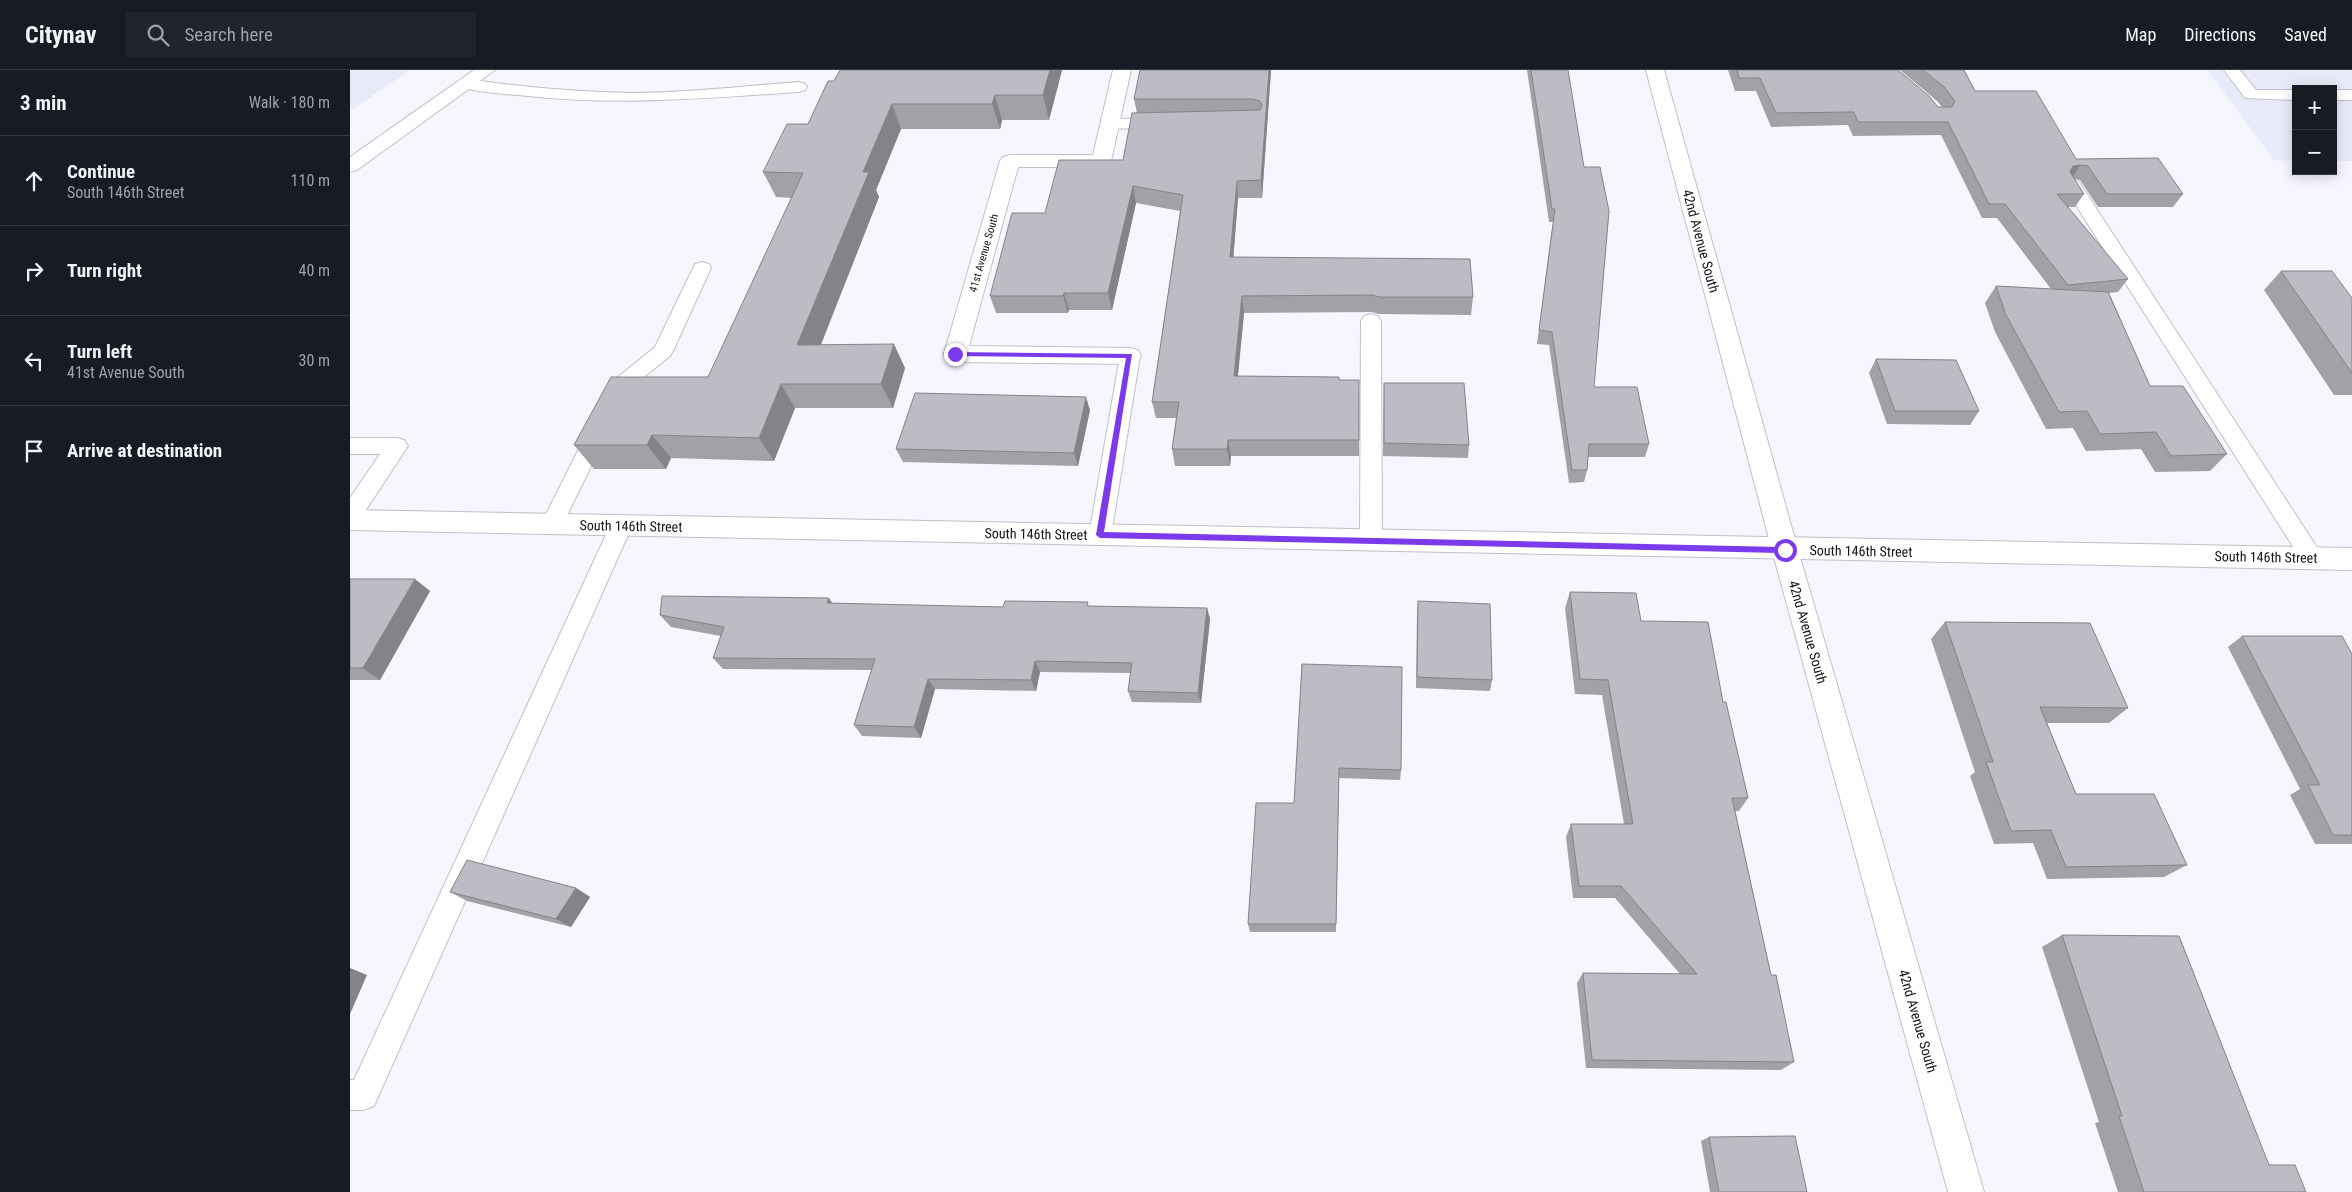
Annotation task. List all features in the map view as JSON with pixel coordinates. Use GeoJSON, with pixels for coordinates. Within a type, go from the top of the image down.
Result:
{"type":"FeatureCollection","features":[{"type":"Feature","properties":{"kind":"street"},"geometry":{"type":"LineString","coordinates":[[350,166],[486,70]]}},
{"type":"Feature","properties":{"kind":"street","name":"41st Avenue South"},"geometry":{"type":"LineString","coordinates":[[1122,70],[1100,161],[1010,161],[955,354],[1130,356]]}},
{"type":"Feature","properties":{"kind":"street","name":"42nd Avenue South"},"geometry":{"type":"LineString","coordinates":[[1655,70],[1785,550],[1966,1192]]}},
{"type":"Feature","properties":{"kind":"street","name":"South 146th Street"},"geometry":{"type":"LineString","coordinates":[[350,520],[1785,550],[2352,559]]}},
{"type":"Feature","properties":{"kind":"lane"},"geometry":{"type":"LineString","coordinates":[[2232,70],[2251,95],[2292,95]]}},
{"type":"Feature","properties":{"kind":"lane"},"geometry":{"type":"LineString","coordinates":[[466,84],[533,93],[604,97],[658,97],[799,87]]}},
{"type":"Feature","properties":{"kind":"lane"},"geometry":{"type":"LineString","coordinates":[[2337,95],[2352,95]]}},
{"type":"Feature","properties":{"kind":"lane"},"geometry":{"type":"LineString","coordinates":[[1110,124],[1177,123]]}},
{"type":"Feature","properties":{"kind":"lane"},"geometry":{"type":"LineString","coordinates":[[2072,185],[2312,558]]}},
{"type":"Feature","properties":{"kind":"lane"},"geometry":{"type":"LineString","coordinates":[[552,524],[620,386],[663,350],[702,268]]}},
{"type":"Feature","properties":{"kind":"lane"},"geometry":{"type":"LineString","coordinates":[[1371,321],[1371,541]]}},
{"type":"Feature","properties":{"kind":"lane"},"geometry":{"type":"LineString","coordinates":[[1100,535],[1130,356]]}},
{"type":"Feature","properties":{"kind":"lane"},"geometry":{"type":"LineString","coordinates":[[350,446],[397,446],[350,516]]}},
{"type":"Feature","properties":{"kind":"lane"},"geometry":{"type":"LineString","coordinates":[[350,1095],[363,1094],[620,526]]}},
{"type":"Feature","properties":{"kind":"shaded area"},"geometry":{"type":"Polygon","coordinates":[[[350,70],[410,70],[350,111],[350,70]]]}},
{"type":"Feature","properties":{"kind":"shaded area"},"geometry":{"type":"Polygon","coordinates":[[[2207,70],[2352,70],[2352,161],[2337,161],[2337,85],[2292,85],[2292,161],[2274,160],[2207,70]]]}},
{"type":"Feature","properties":{"kind":"building"},"geometry":{"type":"Polygon","coordinates":[[[840,70],[1050,70],[1043,95],[995,95],[992,104],[892,104],[863,172],[869,172],[797,345],[894,344],[881,384],[781,384],[759,438],[652,435],[647,445],[574,445],[611,377],[708,377],[803,173],[763,172],[787,124],[808,124],[828,81],[834,81],[840,70]]]}},
{"type":"Feature","properties":{"kind":"building"},"geometry":{"type":"Polygon","coordinates":[[[1140,70],[1269,70],[1261,180],[1237,181],[1230,257],[1470,259],[1473,297],[1379,297],[1372,295],[1242,296],[1234,376],[1339,377],[1339,380],[1359,380],[1359,440],[1228,440],[1227,449],[1172,449],[1179,402],[1152,402],[1183,195],[1133,186],[1108,293],[1064,293],[1063,296],[990,296],[1012,213],[1045,213],[1059,160],[1123,160],[1132,113],[1260,110],[1262,105],[1260,101],[1253,99],[1134,99],[1140,70]]]}},
{"type":"Feature","properties":{"kind":"building"},"geometry":{"type":"Polygon","coordinates":[[[1531,70],[1568,70],[1584,167],[1600,167],[1609,211],[1594,387],[1637,387],[1649,444],[1589,444],[1587,470],[1572,470],[1552,332],[1539,330],[1555,209],[1552,209],[1531,70]]]}},
{"type":"Feature","properties":{"kind":"building"},"geometry":{"type":"Polygon","coordinates":[[[1737,70],[1898,70],[1929,96],[1938,107],[1952,107],[1955,101],[1944,87],[1923,70],[1964,70],[1975,91],[2036,91],[2076,159],[2158,158],[2183,194],[2107,194],[2088,166],[2073,166],[2070,172],[2084,194],[2057,194],[2128,279],[2068,285],[2005,204],[1989,204],[1948,122],[1858,122],[1854,112],[1776,113],[1760,78],[1739,78],[1737,70]]]}},
{"type":"Feature","properties":{"kind":"building"},"geometry":{"type":"Polygon","coordinates":[[[2281,271],[2332,271],[2352,298],[2352,373],[2281,271]]]}},
{"type":"Feature","properties":{"kind":"building"},"geometry":{"type":"Polygon","coordinates":[[[1996,286],[2108,292],[2150,386],[2183,386],[2227,454],[2171,456],[2156,432],[2100,434],[2087,411],[2059,412],[2006,315],[1996,286]]]}},
{"type":"Feature","properties":{"kind":"building"},"geometry":{"type":"Polygon","coordinates":[[[1876,359],[1956,360],[1979,411],[1895,411],[1876,359]]]}},
{"type":"Feature","properties":{"kind":"building"},"geometry":{"type":"Polygon","coordinates":[[[1384,383],[1464,383],[1469,445],[1384,443],[1384,383]]]}},
{"type":"Feature","properties":{"kind":"building"},"geometry":{"type":"Polygon","coordinates":[[[915,393],[1086,397],[1074,453],[896,449],[915,393]]]}},
{"type":"Feature","properties":{"kind":"building"},"geometry":{"type":"Polygon","coordinates":[[[350,579],[415,579],[363,668],[350,668],[350,579]]]}},
{"type":"Feature","properties":{"kind":"building"},"geometry":{"type":"Polygon","coordinates":[[[1570,592],[1636,593],[1641,621],[1708,622],[1723,702],[1726,702],[1748,798],[1732,798],[1771,975],[1776,975],[1794,1062],[1592,1060],[1583,973],[1697,974],[1621,886],[1579,886],[1571,824],[1633,824],[1608,680],[1580,679],[1570,592]]]}},
{"type":"Feature","properties":{"kind":"building"},"geometry":{"type":"Polygon","coordinates":[[[662,596],[829,598],[827,603],[1003,607],[1005,601],[1088,602],[1087,606],[1207,608],[1198,693],[1128,691],[1132,663],[1035,661],[1031,680],[928,679],[914,727],[854,725],[875,659],[713,658],[724,627],[660,615],[662,596]]]}},
{"type":"Feature","properties":{"kind":"building"},"geometry":{"type":"Polygon","coordinates":[[[1418,601],[1490,604],[1492,680],[1417,677],[1418,601]]]}},
{"type":"Feature","properties":{"kind":"building"},"geometry":{"type":"Polygon","coordinates":[[[1945,622],[2090,623],[2128,708],[2040,707],[2076,794],[2154,794],[2187,865],[2066,867],[2051,830],[2011,831],[1986,762],[1993,762],[1945,622]]]}},
{"type":"Feature","properties":{"kind":"building"},"geometry":{"type":"Polygon","coordinates":[[[2242,636],[2342,636],[2352,654],[2352,835],[2333,835],[2308,785],[2320,785],[2242,636]]]}},
{"type":"Feature","properties":{"kind":"building"},"geometry":{"type":"Polygon","coordinates":[[[1302,664],[1402,667],[1401,770],[1339,768],[1336,924],[1248,924],[1256,803],[1294,803],[1302,664]]]}},
{"type":"Feature","properties":{"kind":"building"},"geometry":{"type":"Polygon","coordinates":[[[467,860],[576,888],[556,919],[450,892],[467,860]]]}},
{"type":"Feature","properties":{"kind":"building"},"geometry":{"type":"Polygon","coordinates":[[[2062,935],[2179,936],[2269,1165],[2295,1165],[2306,1192],[2144,1192],[2119,1116],[2122,1116],[2062,935]]]}},
{"type":"Feature","properties":{"kind":"building"},"geometry":{"type":"Polygon","coordinates":[[[1795,1136],[1807,1192],[1719,1192],[1709,1137],[1795,1136]]]}},
{"type":"Feature","properties":{"kind":"route"},"geometry":{"type":"LineString","coordinates":[[955,354],[1130,356],[1100,535],[1785,550]]}}]}
